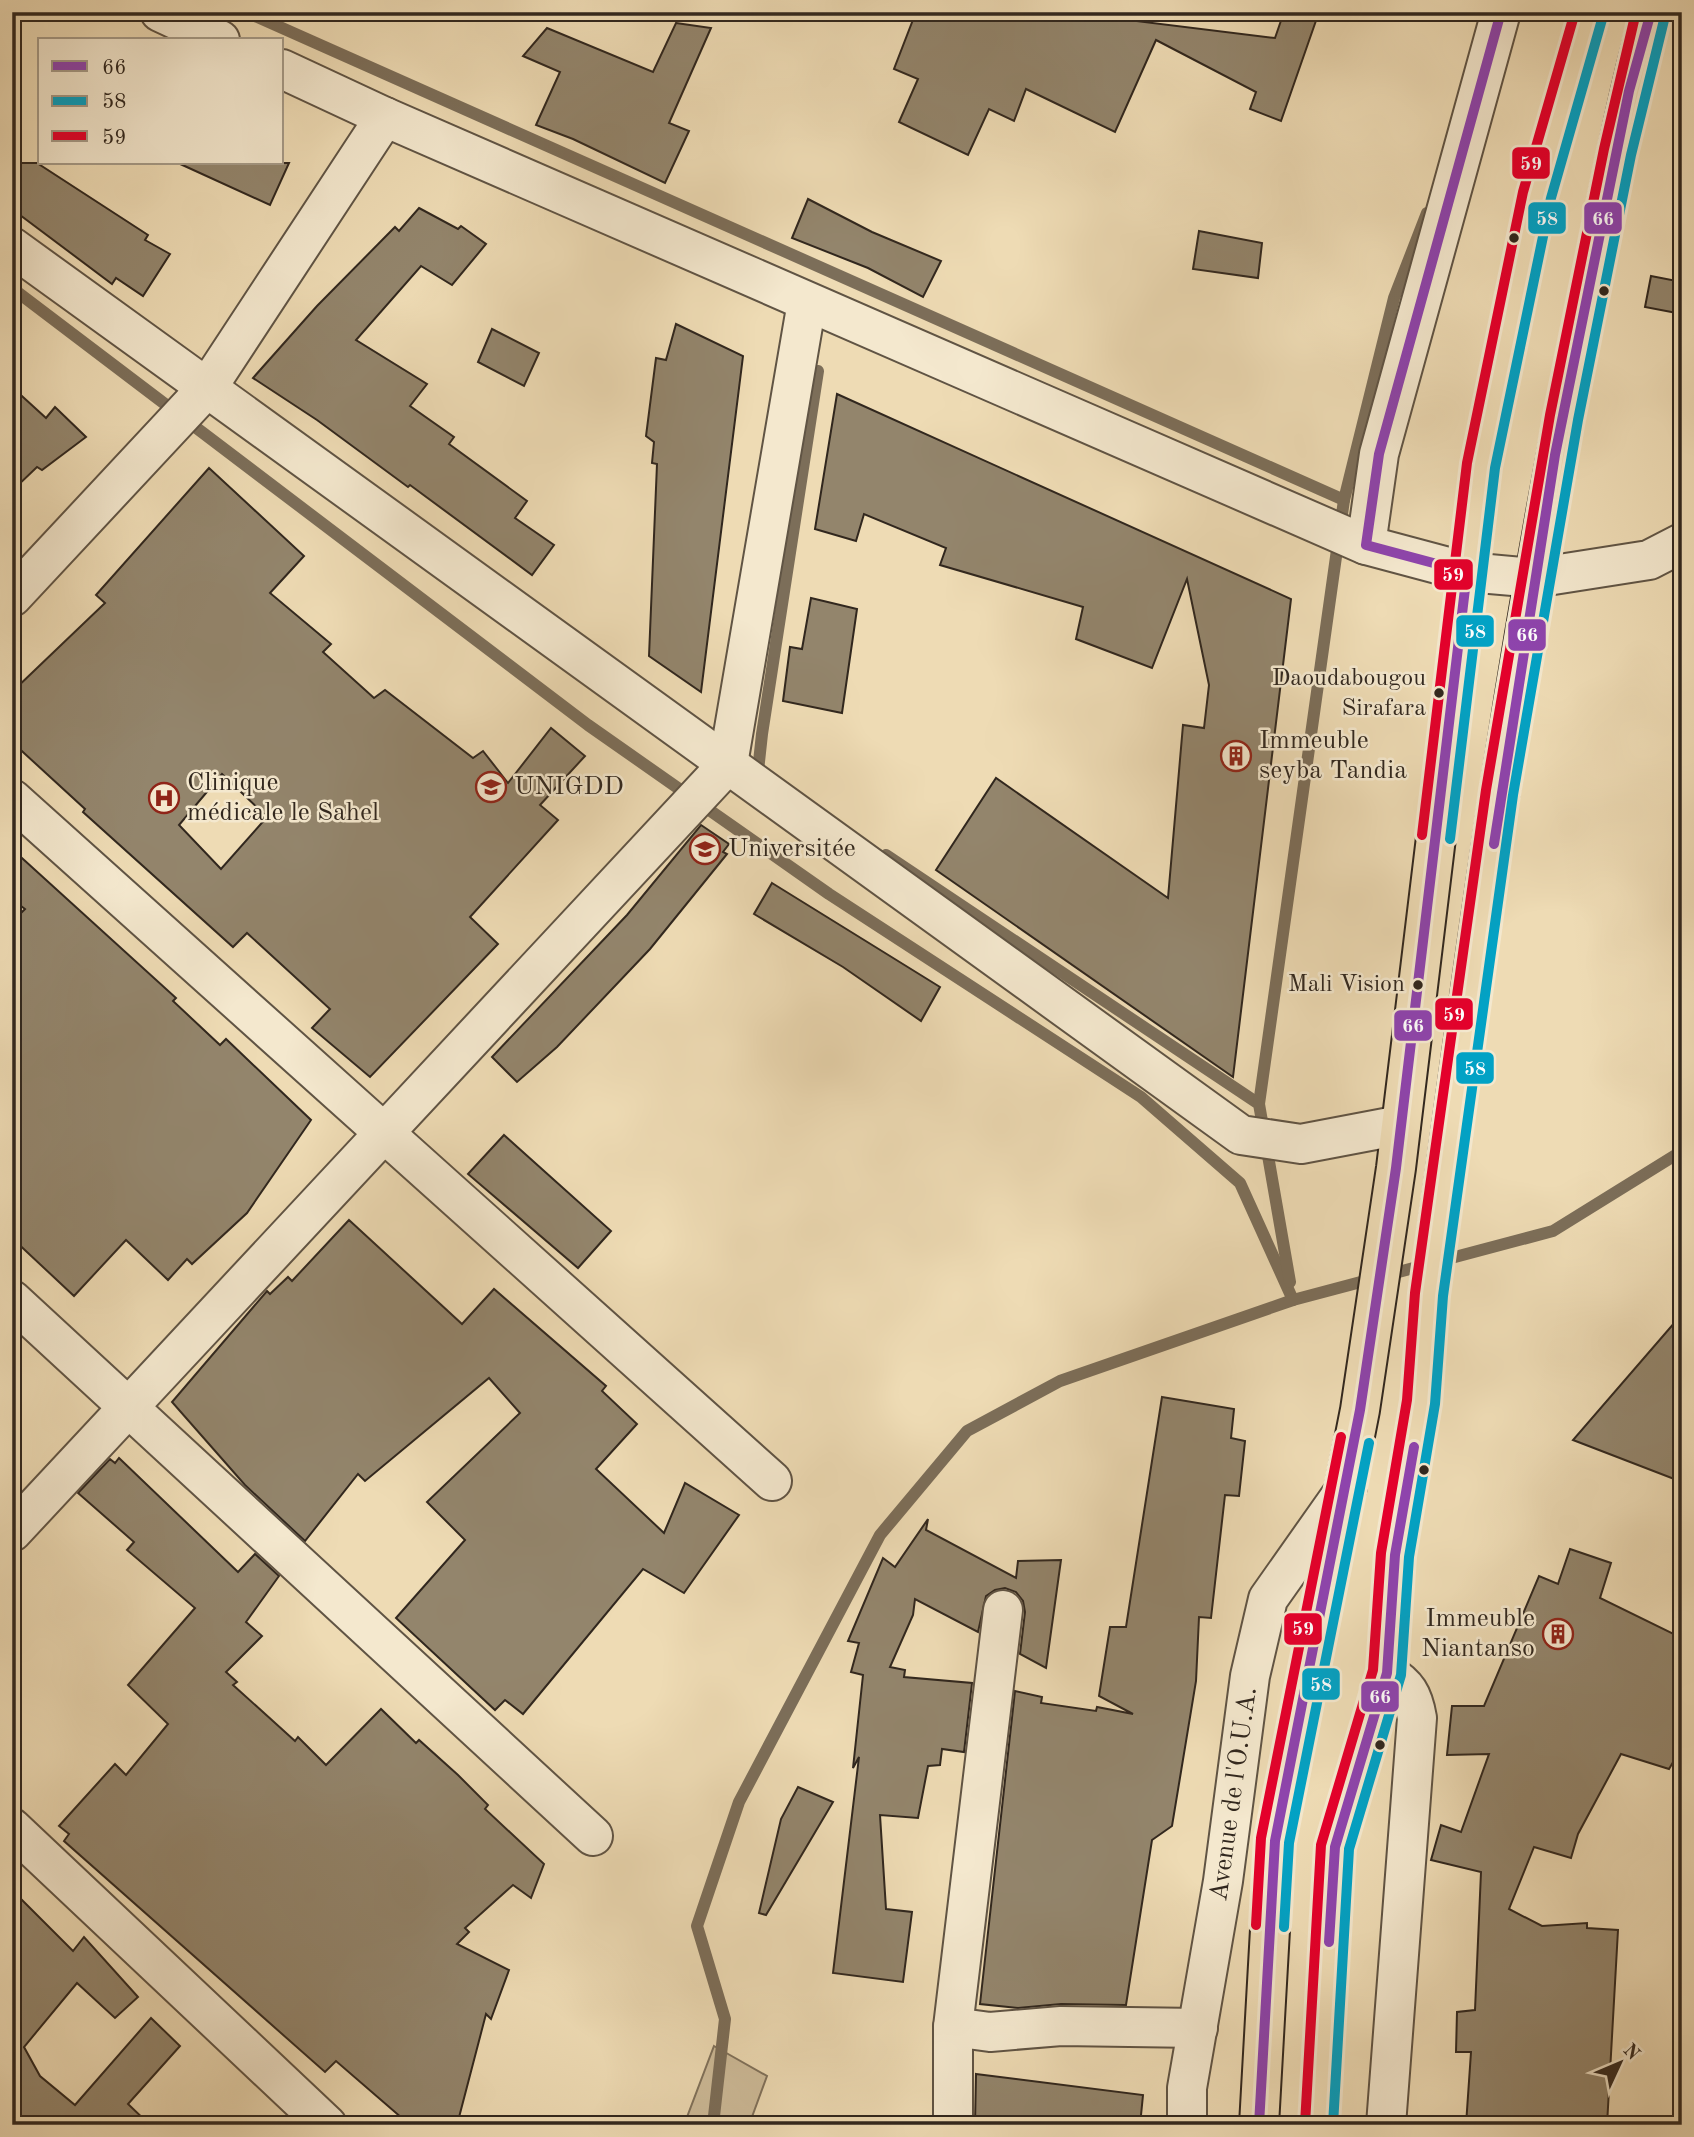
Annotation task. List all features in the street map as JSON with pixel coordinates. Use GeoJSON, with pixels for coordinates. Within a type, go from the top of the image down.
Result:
{"type":"FeatureCollection","features":[{"type":"Feature","properties":{"kind":"highway","name":"Avenue de l'O.U.A."},"geometry":{"type":"LineString","coordinates":[[1259,2125],[1275,1841],[1347,1487],[1360,1410],[1396,1168],[1481,466],[1537,195],[1590,12]]}},
{"type":"Feature","properties":{"kind":"highway"},"geometry":{"type":"LineString","coordinates":[[1320,2125],[1335,1847],[1387,1673],[1395,1555],[1421,1402],[1429,1295],[1534,578],[1555,455],[1629,91],[1651,12]]}},
{"type":"Feature","properties":{"kind":"street"},"geometry":{"type":"LineString","coordinates":[[160,12],[216,38]]}},
{"type":"Feature","properties":{"kind":"street"},"geometry":{"type":"LineString","coordinates":[[1366,545],[1378,454],[1501,12]]}},
{"type":"Feature","properties":{"kind":"street"},"geometry":{"type":"LineString","coordinates":[[284,70],[385,117],[1366,545],[1467,572],[1534,578],[1649,561],[1682,543]]}},
{"type":"Feature","properties":{"kind":"street"},"geometry":{"type":"LineString","coordinates":[[12,597],[206,388],[385,117]]}},
{"type":"Feature","properties":{"kind":"street"},"geometry":{"type":"LineString","coordinates":[[12,247],[1241,1135],[1301,1144],[1401,1125]]}},
{"type":"Feature","properties":{"kind":"street"},"geometry":{"type":"LineString","coordinates":[[12,1532],[728,764],[807,302]]}},
{"type":"Feature","properties":{"kind":"street"},"geometry":{"type":"LineString","coordinates":[[12,799],[772,1481]]}},
{"type":"Feature","properties":{"kind":"street"},"geometry":{"type":"LineString","coordinates":[[12,1300],[593,1836]]}},
{"type":"Feature","properties":{"kind":"street","name":"Avenue de l'O.U.A."},"geometry":{"type":"LineString","coordinates":[[1187,2125],[1187,2088],[1223,1881],[1250,1676],[1268,1599],[1347,1487]]}},
{"type":"Feature","properties":{"kind":"street"},"geometry":{"type":"LineString","coordinates":[[953,2125],[953,2026],[1003,1610]]}},
{"type":"Feature","properties":{"kind":"street"},"geometry":{"type":"LineString","coordinates":[[1386,2125],[1417,1718],[1414,1699],[1404,1684],[1387,1673]]}},
{"type":"Feature","properties":{"kind":"street"},"geometry":{"type":"LineString","coordinates":[[12,1828],[327,2125]]}},
{"type":"Feature","properties":{"kind":"street"},"geometry":{"type":"LineString","coordinates":[[953,2026],[990,2032],[1061,2025],[1198,2028]]}},
{"type":"Feature","properties":{"kind":"shaded area"},"geometry":{"type":"Polygon","coordinates":[[[714,2046],[767,2076],[749,2125],[684,2125],[714,2046]]]}},
{"type":"Feature","properties":{"kind":"building"},"geometry":{"type":"Polygon","coordinates":[[[916,12],[1140,12],[1136,21],[1275,38],[1284,12],[1319,12],[1281,121],[1250,109],[1256,92],[1156,40],[1115,132],[1026,89],[1014,121],[989,109],[968,155],[899,122],[918,79],[894,69],[916,12]]]}},
{"type":"Feature","properties":{"kind":"building"},"geometry":{"type":"Polygon","coordinates":[[[676,23],[711,28],[669,123],[689,131],[665,183],[573,139],[536,125],[560,72],[523,56],[547,28],[653,72],[676,23]]]}},
{"type":"Feature","properties":{"kind":"building"},"geometry":{"type":"Polygon","coordinates":[[[12,163],[37,163],[148,235],[145,240],[170,254],[143,296],[116,278],[112,284],[12,209],[12,163]]]}},
{"type":"Feature","properties":{"kind":"building"},"geometry":{"type":"Polygon","coordinates":[[[289,163],[270,205],[180,164],[289,163]]]}},
{"type":"Feature","properties":{"kind":"building"},"geometry":{"type":"Polygon","coordinates":[[[808,199],[872,232],[941,261],[923,297],[868,268],[792,238],[808,199]]]}},
{"type":"Feature","properties":{"kind":"building"},"geometry":{"type":"Polygon","coordinates":[[[419,208],[458,229],[461,226],[486,244],[452,285],[421,266],[356,340],[427,384],[410,406],[454,437],[449,444],[527,501],[515,518],[554,545],[532,575],[410,485],[408,487],[317,420],[253,378],[317,306],[395,227],[399,231],[419,208]]]}},
{"type":"Feature","properties":{"kind":"building"},"geometry":{"type":"Polygon","coordinates":[[[1199,231],[1262,243],[1258,278],[1193,269],[1199,231]]]}},
{"type":"Feature","properties":{"kind":"building"},"geometry":{"type":"Polygon","coordinates":[[[1651,276],[1682,282],[1682,314],[1645,307],[1651,276]]]}},
{"type":"Feature","properties":{"kind":"building"},"geometry":{"type":"Polygon","coordinates":[[[676,324],[743,356],[701,692],[649,656],[657,464],[652,463],[654,442],[646,436],[656,358],[666,360],[676,324]]]}},
{"type":"Feature","properties":{"kind":"building"},"geometry":{"type":"Polygon","coordinates":[[[492,329],[539,353],[524,386],[478,362],[492,329]]]}},
{"type":"Feature","properties":{"kind":"building"},"geometry":{"type":"Polygon","coordinates":[[[12,387],[46,418],[55,407],[86,437],[42,470],[37,467],[12,491],[12,387]]]}},
{"type":"Feature","properties":{"kind":"building","name":"Immeuble seyba Tandia"},"geometry":{"type":"Polygon","coordinates":[[[837,394],[1291,599],[1233,1077],[936,870],[996,778],[1168,898],[1183,725],[1204,728],[1209,685],[1187,579],[1152,668],[1076,639],[1083,607],[940,565],[946,548],[864,514],[856,541],[815,529],[837,394]]]}},
{"type":"Feature","properties":{"kind":"building"},"geometry":{"type":"Polygon","coordinates":[[[209,468],[304,556],[270,593],[331,644],[323,652],[374,698],[385,690],[473,758],[483,751],[508,783],[551,728],[585,756],[540,805],[558,820],[470,917],[498,944],[370,1077],[312,1028],[330,1009],[247,933],[233,947],[83,812],[85,809],[12,742],[12,692],[105,603],[96,595],[209,468]],[[222,774],[179,825],[221,869],[267,817],[222,774]]]}},
{"type":"Feature","properties":{"kind":"building"},"geometry":{"type":"Polygon","coordinates":[[[811,598],[857,609],[842,713],[783,701],[790,647],[802,649],[811,598]]]}},
{"type":"Feature","properties":{"kind":"building"},"geometry":{"type":"Polygon","coordinates":[[[701,825],[729,844],[723,852],[727,854],[650,949],[557,1047],[517,1082],[492,1057],[627,915],[701,825]]]}},
{"type":"Feature","properties":{"kind":"building"},"geometry":{"type":"Polygon","coordinates":[[[12,849],[176,998],[173,1001],[220,1045],[226,1039],[311,1120],[247,1213],[192,1264],[187,1259],[168,1280],[126,1240],[74,1296],[12,1238],[12,922],[25,909],[12,899],[12,849]]]}},
{"type":"Feature","properties":{"kind":"building"},"geometry":{"type":"Polygon","coordinates":[[[772,883],[940,987],[921,1021],[843,967],[754,914],[772,883]]]}},
{"type":"Feature","properties":{"kind":"building"},"geometry":{"type":"Polygon","coordinates":[[[504,1135],[611,1231],[578,1268],[468,1174],[504,1135]]]}},
{"type":"Feature","properties":{"kind":"building"},"geometry":{"type":"Polygon","coordinates":[[[349,1220],[462,1324],[494,1289],[606,1386],[602,1391],[637,1424],[596,1469],[664,1533],[685,1483],[739,1515],[684,1593],[643,1569],[523,1714],[505,1700],[495,1710],[396,1618],[465,1540],[427,1502],[520,1413],[489,1378],[365,1481],[358,1474],[305,1541],[245,1485],[172,1402],[267,1291],[270,1294],[288,1277],[292,1281],[349,1220]]]}},
{"type":"Feature","properties":{"kind":"building"},"geometry":{"type":"Polygon","coordinates":[[[1682,1314],[1682,1482],[1573,1440],[1682,1314]]]}},
{"type":"Feature","properties":{"kind":"building"},"geometry":{"type":"Polygon","coordinates":[[[1162,1397],[1234,1409],[1231,1438],[1245,1441],[1239,1496],[1225,1495],[1211,1618],[1199,1617],[1196,1681],[1172,1826],[1152,1840],[1126,2005],[1061,2004],[1018,2008],[980,2004],[1015,1691],[1042,1697],[1041,1703],[1096,1711],[1097,1707],[1133,1714],[1099,1696],[1110,1627],[1126,1627],[1162,1397]]]}},
{"type":"Feature","properties":{"kind":"building"},"geometry":{"type":"Polygon","coordinates":[[[119,1458],[238,1572],[255,1554],[279,1576],[246,1622],[262,1636],[226,1672],[237,1682],[233,1685],[295,1741],[298,1737],[326,1765],[381,1709],[416,1743],[419,1740],[458,1775],[488,1805],[485,1809],[544,1864],[531,1898],[513,1885],[465,1928],[469,1932],[457,1944],[509,1970],[491,2019],[486,2014],[457,2125],[410,2125],[336,2061],[325,2072],[64,1841],[69,1834],[59,1826],[115,1764],[126,1775],[168,1724],[128,1685],[195,1608],[127,1550],[134,1542],[78,1493],[110,1459],[115,1463],[119,1458]]]}},
{"type":"Feature","properties":{"kind":"building"},"geometry":{"type":"Polygon","coordinates":[[[928,1519],[926,1530],[1016,1578],[1018,1561],[1061,1560],[1046,1668],[1020,1654],[1025,1612],[1023,1601],[1016,1592],[1005,1588],[986,1596],[978,1632],[915,1599],[913,1615],[890,1667],[905,1670],[904,1677],[972,1683],[964,1752],[942,1749],[940,1765],[928,1766],[918,1818],[880,1815],[886,1909],[912,1912],[903,1982],[833,1973],[859,1757],[853,1768],[863,1675],[851,1672],[859,1643],[848,1641],[883,1558],[895,1567],[928,1519]]]}},
{"type":"Feature","properties":{"kind":"building"},"geometry":{"type":"Polygon","coordinates":[[[1570,1549],[1611,1563],[1600,1598],[1682,1638],[1682,1747],[1669,1769],[1621,1754],[1578,1834],[1571,1858],[1534,1847],[1509,1909],[1542,1926],[1587,1923],[1587,1928],[1618,1930],[1607,2125],[1466,2125],[1471,2052],[1456,2052],[1457,2012],[1475,2010],[1481,1872],[1431,1860],[1441,1825],[1461,1832],[1489,1754],[1447,1755],[1452,1706],[1484,1706],[1539,1576],[1558,1584],[1570,1549]]]}},
{"type":"Feature","properties":{"kind":"building"},"geometry":{"type":"Polygon","coordinates":[[[798,1787],[833,1802],[766,1915],[759,1913],[781,1819],[798,1787]]]}},
{"type":"Feature","properties":{"kind":"building"},"geometry":{"type":"Polygon","coordinates":[[[12,1890],[73,1951],[84,1937],[138,1997],[115,2018],[77,1983],[24,2047],[40,2076],[75,2105],[151,2018],[180,2046],[128,2104],[150,2125],[12,2125],[12,1890]]]}},
{"type":"Feature","properties":{"kind":"building"},"geometry":{"type":"Polygon","coordinates":[[[976,2074],[1143,2095],[1140,2125],[975,2125],[976,2074]]]}},
{"type":"Feature","properties":{"kind":"waterway"},"geometry":{"type":"LineString","coordinates":[[246,12],[1344,500]]}},
{"type":"Feature","properties":{"kind":"waterway"},"geometry":{"type":"LineString","coordinates":[[1259,1104],[1344,500],[1394,298],[1427,213]]}},
{"type":"Feature","properties":{"kind":"waterway"},"geometry":{"type":"LineString","coordinates":[[12,288],[588,725],[829,894],[1141,1097],[1240,1183],[1293,1300]]}},
{"type":"Feature","properties":{"kind":"waterway"},"geometry":{"type":"LineString","coordinates":[[766,776],[758,771],[762,734],[818,371]]}},
{"type":"Feature","properties":{"kind":"waterway"},"geometry":{"type":"LineString","coordinates":[[886,855],[1259,1104],[1290,1282]]}},
{"type":"Feature","properties":{"kind":"waterway"},"geometry":{"type":"LineString","coordinates":[[713,2125],[725,2019],[697,1926],[739,1802],[880,1535],[967,1431],[1060,1381],[1293,1300],[1553,1231],[1682,1151]]}},
{"type":"Feature","properties":{"kind":"transit line","name":"66"},"geometry":{"type":"LineString","coordinates":[[1259,2125],[1275,1841],[1360,1410],[1396,1168],[1467,572],[1366,545],[1379,454],[1501,12]]}},
{"type":"Feature","properties":{"kind":"transit line","name":"59"},"geometry":{"type":"LineString","coordinates":[[1422,835],[1467,463],[1523,192],[1575,12]]}},
{"type":"Feature","properties":{"kind":"transit line","name":"59"},"geometry":{"type":"LineString","coordinates":[[1305,2124],[1321,1845],[1373,1670],[1381,1553],[1407,1400],[1415,1293],[1486,790],[1550,415],[1604,149],[1636,12]]}},
{"type":"Feature","properties":{"kind":"transit line","name":"66"},"geometry":{"type":"LineString","coordinates":[[1494,844],[1555,455],[1629,91],[1651,12]]}},
{"type":"Feature","properties":{"kind":"transit line","name":"58"},"geometry":{"type":"LineString","coordinates":[[1450,839],[1495,468],[1551,198],[1603,16]]}},
{"type":"Feature","properties":{"kind":"transit line","name":"58"},"geometry":{"type":"LineString","coordinates":[[1333,2125],[1349,1849],[1401,1675],[1409,1557],[1435,1404],[1443,1296],[1513,795],[1578,420],[1631,155],[1665,16]]}},
{"type":"Feature","properties":{"kind":"transit line","name":"59"},"geometry":{"type":"LineString","coordinates":[[1256,1925],[1261,1838],[1341,1437]]}},
{"type":"Feature","properties":{"kind":"transit line","name":"58"},"geometry":{"type":"LineString","coordinates":[[1284,1927],[1289,1843],[1369,1443]]}},
{"type":"Feature","properties":{"kind":"transit line","name":"66"},"geometry":{"type":"LineString","coordinates":[[1329,1942],[1335,1847],[1387,1673],[1395,1555],[1414,1447]]}},
{"type":"Feature","properties":{"kind":"place","name":"Daoudabougou Sirafara"},"geometry":{"type":"Point","coordinates":[1439,693]}},
{"type":"Feature","properties":{"kind":"place","name":"Immeuble seyba Tandia"},"geometry":{"type":"Point","coordinates":[1236,756]}},
{"type":"Feature","properties":{"kind":"place","name":"UNIGDD"},"geometry":{"type":"Point","coordinates":[491,787]}},
{"type":"Feature","properties":{"kind":"place","name":"Clinique médicale le Sahel"},"geometry":{"type":"Point","coordinates":[164,798]}},
{"type":"Feature","properties":{"kind":"place","name":"Universitée"},"geometry":{"type":"Point","coordinates":[705,849]}},
{"type":"Feature","properties":{"kind":"place","name":"Mali Vision"},"geometry":{"type":"Point","coordinates":[1418,985]}},
{"type":"Feature","properties":{"kind":"place","name":"Immeuble Niantanso"},"geometry":{"type":"Point","coordinates":[1558,1634]}}]}
